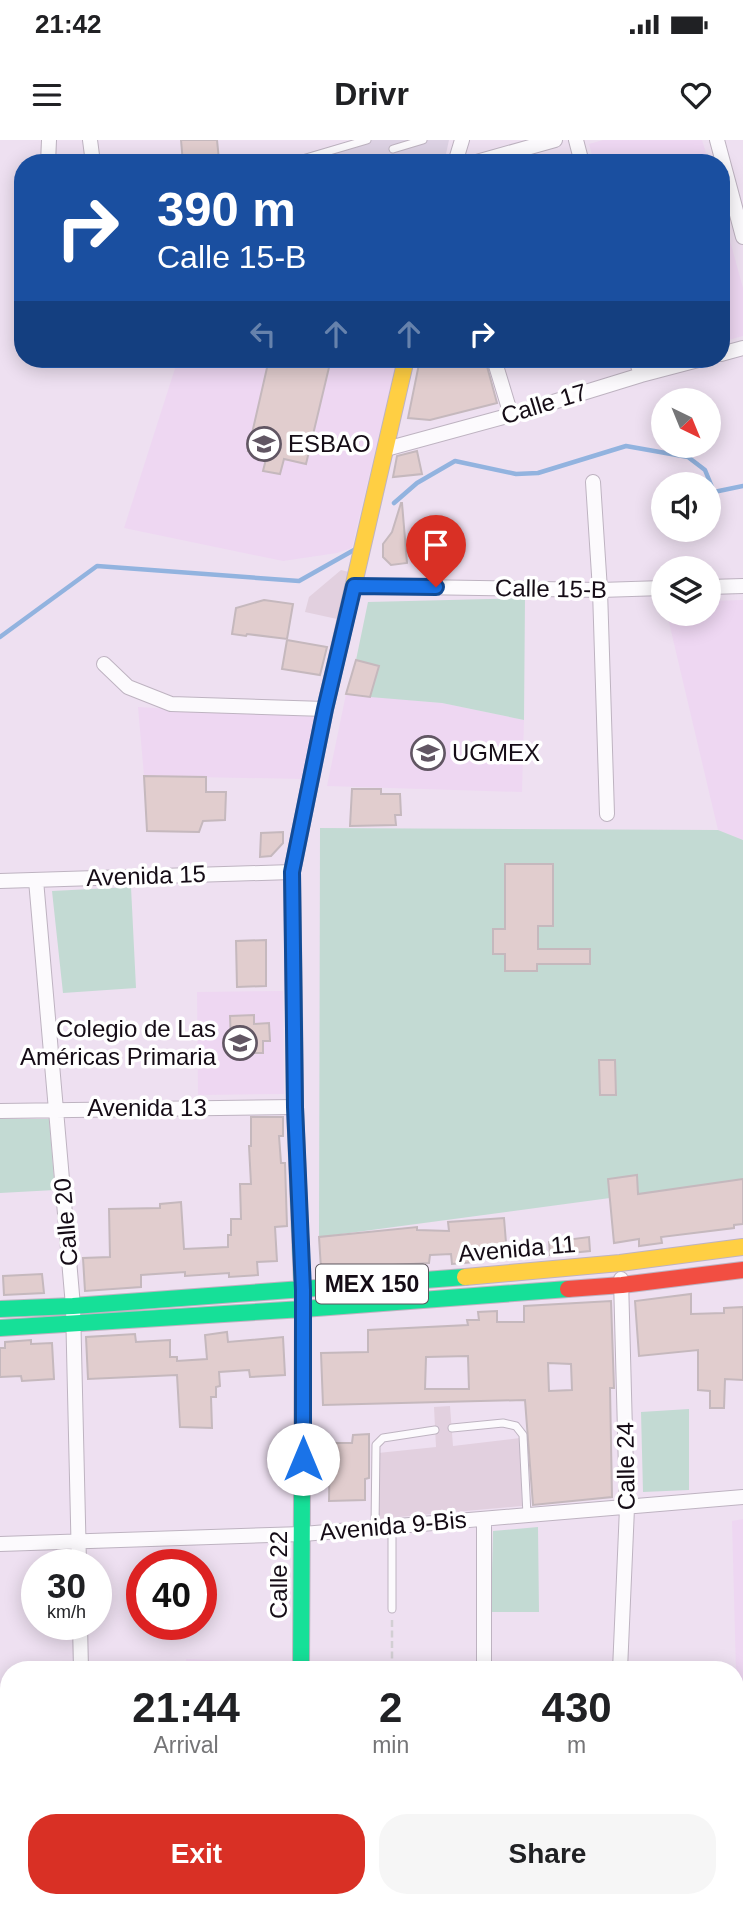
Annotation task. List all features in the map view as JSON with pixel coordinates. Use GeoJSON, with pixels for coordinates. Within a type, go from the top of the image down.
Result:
{"type":"FeatureCollection","features":[{"type":"Feature","properties":{"kind":"main road","name":"Calle 22"},"geometry":{"type":"LineString","coordinates":[[301,1661],[303,1290],[295,1107],[292,872],[325,709],[404,368]]}},
{"type":"Feature","properties":{"kind":"main road","name":"Avenida 11"},"geometry":{"type":"LineString","coordinates":[[0,1309],[303,1290],[620,1264],[743,1248]]}},
{"type":"Feature","properties":{"kind":"main road","name":"Avenida 11"},"geometry":{"type":"LineString","coordinates":[[0,1328],[622,1285],[743,1270]]}},
{"type":"Feature","properties":{"kind":"main road"},"geometry":{"type":"LineString","coordinates":[[449,1278],[449,1298]]}},
{"type":"Feature","properties":{"kind":"main road"},"geometry":{"type":"LineString","coordinates":[[225,1295],[225,1313]]}},
{"type":"Feature","properties":{"kind":"street"},"geometry":{"type":"LineString","coordinates":[[505,154],[555,140]]}},
{"type":"Feature","properties":{"kind":"street"},"geometry":{"type":"LineString","coordinates":[[730,188],[743,237]]}},
{"type":"Feature","properties":{"kind":"street"},"geometry":{"type":"LineString","coordinates":[[497,368],[511,415]]}},
{"type":"Feature","properties":{"kind":"street"},"geometry":{"type":"LineString","coordinates":[[638,368],[640,374]]}},
{"type":"Feature","properties":{"kind":"street","name":"Calle 17"},"geometry":{"type":"LineString","coordinates":[[386,449],[511,415],[665,368]]}},
{"type":"Feature","properties":{"kind":"street"},"geometry":{"type":"LineString","coordinates":[[593,482],[600,590],[607,814]]}},
{"type":"Feature","properties":{"kind":"street","name":"Calle 15-B"},"geometry":{"type":"LineString","coordinates":[[354,586],[651,588]]}},
{"type":"Feature","properties":{"kind":"street"},"geometry":{"type":"LineString","coordinates":[[721,587],[743,586]]}},
{"type":"Feature","properties":{"kind":"street"},"geometry":{"type":"LineString","coordinates":[[104,664],[128,687],[171,705],[325,709]]}},
{"type":"Feature","properties":{"kind":"street","name":"Avenida 15"},"geometry":{"type":"LineString","coordinates":[[0,881],[292,872]]}},
{"type":"Feature","properties":{"kind":"street","name":"Calle 20"},"geometry":{"type":"LineString","coordinates":[[36,880],[73,1306],[79,1549]]}},
{"type":"Feature","properties":{"kind":"street","name":"Avenida 13"},"geometry":{"type":"LineString","coordinates":[[0,1111],[295,1107]]}},
{"type":"Feature","properties":{"kind":"street","name":"Calle 24"},"geometry":{"type":"LineString","coordinates":[[620,1264],[627,1508],[620,1661]]}},
{"type":"Feature","properties":{"kind":"street","name":"Avenida 9-Bis"},"geometry":{"type":"LineString","coordinates":[[0,1544],[303,1534],[743,1497]]}},
{"type":"Feature","properties":{"kind":"street"},"geometry":{"type":"LineString","coordinates":[[484,1519],[484,1661]]}},
{"type":"Feature","properties":{"kind":"street"},"geometry":{"type":"LineString","coordinates":[[80,1640],[81,1661]]}},
{"type":"Feature","properties":{"kind":"lane"},"geometry":{"type":"LineString","coordinates":[[320,154],[367,140]]}},
{"type":"Feature","properties":{"kind":"lane"},"geometry":{"type":"LineString","coordinates":[[393,149],[423,140]]}},
{"type":"Feature","properties":{"kind":"lane"},"geometry":{"type":"LineString","coordinates":[[452,1428],[503,1423],[516,1426],[523,1435],[527,1516]]}},
{"type":"Feature","properties":{"kind":"lane"},"geometry":{"type":"LineString","coordinates":[[374,1528],[376,1445],[383,1438],[435,1430]]}},
{"type":"Feature","properties":{"kind":"lane"},"geometry":{"type":"LineString","coordinates":[[392,1527],[392,1609]]}},
{"type":"Feature","properties":{"kind":"path"},"geometry":{"type":"LineString","coordinates":[[392,1609],[392,1661]]}},
{"type":"Feature","properties":{"kind":"shaded area"},"geometry":{"type":"Polygon","coordinates":[[[353,140],[449,140],[446,154],[304,154],[353,140]]]}},
{"type":"Feature","properties":{"kind":"shaded area"},"geometry":{"type":"Polygon","coordinates":[[[603,140],[702,140],[706,154],[592,154],[589,144],[603,140]]]}},
{"type":"Feature","properties":{"kind":"shaded area"},"geometry":{"type":"Polygon","coordinates":[[[730,241],[743,288],[743,336],[730,340],[730,241]]]}},
{"type":"Feature","properties":{"kind":"shaded area","name":"ESBAO"},"geometry":{"type":"Polygon","coordinates":[[[175,368],[395,368],[352,548],[337,553],[283,561],[124,528],[175,368]]]}},
{"type":"Feature","properties":{"kind":"shaded area"},"geometry":{"type":"Polygon","coordinates":[[[341,570],[349,572],[337,619],[305,612],[309,597],[341,570]]]}},
{"type":"Feature","properties":{"kind":"shaded area"},"geometry":{"type":"Polygon","coordinates":[[[743,600],[743,840],[718,830],[670,626],[721,626],[721,601],[743,600]]]}},
{"type":"Feature","properties":{"kind":"shaded area","name":"UGMEX"},"geometry":{"type":"Polygon","coordinates":[[[346,694],[442,703],[524,720],[522,792],[327,786],[346,694]]]}},
{"type":"Feature","properties":{"kind":"shaded area"},"geometry":{"type":"Polygon","coordinates":[[[138,707],[315,717],[302,779],[144,776],[138,707]]]}},
{"type":"Feature","properties":{"kind":"shaded area","name":"Colegio de Las Américas Primaria"},"geometry":{"type":"Polygon","coordinates":[[[283,991],[284,1094],[198,1095],[197,992],[283,991]]]}},
{"type":"Feature","properties":{"kind":"shaded area"},"geometry":{"type":"Polygon","coordinates":[[[450,1406],[453,1446],[520,1438],[522,1506],[377,1519],[378,1453],[436,1447],[434,1407],[450,1406]]]}},
{"type":"Feature","properties":{"kind":"shaded area"},"geometry":{"type":"Polygon","coordinates":[[[743,1519],[743,1661],[736,1661],[732,1521],[743,1519]]]}},
{"type":"Feature","properties":{"kind":"shaded area"},"geometry":{"type":"Polygon","coordinates":[[[186,1659],[230,1661],[186,1661],[186,1659]]]}},
{"type":"Feature","properties":{"kind":"green space"},"geometry":{"type":"Polygon","coordinates":[[[525,598],[524,720],[442,703],[370,697],[379,666],[356,660],[368,602],[525,598]]]}},
{"type":"Feature","properties":{"kind":"green space"},"geometry":{"type":"Polygon","coordinates":[[[320,828],[718,830],[743,840],[743,1179],[638,1194],[636,1175],[609,1179],[610,1198],[319,1237],[320,828]]]}},
{"type":"Feature","properties":{"kind":"green space"},"geometry":{"type":"Polygon","coordinates":[[[131,887],[136,988],[63,993],[52,891],[131,887]]]}},
{"type":"Feature","properties":{"kind":"green space"},"geometry":{"type":"Polygon","coordinates":[[[0,1119],[49,1119],[55,1190],[0,1193],[0,1119]]]}},
{"type":"Feature","properties":{"kind":"green space"},"geometry":{"type":"Polygon","coordinates":[[[689,1409],[689,1490],[643,1492],[641,1412],[689,1409]]]}},
{"type":"Feature","properties":{"kind":"green space"},"geometry":{"type":"Polygon","coordinates":[[[538,1527],[539,1612],[491,1612],[493,1531],[538,1527]]]}},
{"type":"Feature","properties":{"kind":"building"},"geometry":{"type":"Polygon","coordinates":[[[181,140],[217,140],[218,154],[182,154],[181,140]]]}},
{"type":"Feature","properties":{"kind":"building"},"geometry":{"type":"Polygon","coordinates":[[[267,368],[329,368],[306,464],[284,459],[280,474],[263,471],[267,455],[248,451],[267,368]]]}},
{"type":"Feature","properties":{"kind":"building"},"geometry":{"type":"Polygon","coordinates":[[[418,368],[487,368],[497,403],[430,420],[408,418],[418,368]]]}},
{"type":"Feature","properties":{"kind":"building"},"geometry":{"type":"Polygon","coordinates":[[[417,451],[422,474],[393,477],[397,456],[417,451]]]}},
{"type":"Feature","properties":{"kind":"building"},"geometry":{"type":"Polygon","coordinates":[[[401,503],[407,563],[391,565],[383,557],[383,544],[392,532],[401,503]]]}},
{"type":"Feature","properties":{"kind":"building"},"geometry":{"type":"Polygon","coordinates":[[[264,600],[293,604],[287,639],[232,634],[236,608],[264,600]]]}},
{"type":"Feature","properties":{"kind":"building"},"geometry":{"type":"Polygon","coordinates":[[[287,640],[327,647],[320,675],[282,669],[287,640]]]}},
{"type":"Feature","properties":{"kind":"building"},"geometry":{"type":"Polygon","coordinates":[[[356,660],[379,666],[370,697],[346,694],[356,660]]]}},
{"type":"Feature","properties":{"kind":"building"},"geometry":{"type":"Polygon","coordinates":[[[144,776],[206,777],[206,792],[226,792],[225,820],[203,821],[199,832],[147,831],[144,776]]]}},
{"type":"Feature","properties":{"kind":"building"},"geometry":{"type":"Polygon","coordinates":[[[352,789],[381,789],[381,794],[400,794],[401,815],[395,815],[396,825],[350,826],[352,789]]]}},
{"type":"Feature","properties":{"kind":"building"},"geometry":{"type":"Polygon","coordinates":[[[283,832],[283,843],[271,856],[260,857],[261,833],[283,832]]]}},
{"type":"Feature","properties":{"kind":"building"},"geometry":{"type":"Polygon","coordinates":[[[505,864],[553,864],[553,926],[538,926],[538,949],[590,949],[590,964],[537,964],[537,971],[505,971],[505,954],[493,954],[493,929],[505,929],[505,864]]]}},
{"type":"Feature","properties":{"kind":"building"},"geometry":{"type":"Polygon","coordinates":[[[266,940],[266,986],[237,987],[236,941],[266,940]]]}},
{"type":"Feature","properties":{"kind":"building"},"geometry":{"type":"Polygon","coordinates":[[[254,1015],[254,1024],[269,1023],[270,1041],[263,1041],[263,1053],[247,1053],[247,1041],[231,1042],[230,1016],[254,1015]]]}},
{"type":"Feature","properties":{"kind":"building"},"geometry":{"type":"Polygon","coordinates":[[[599,1060],[615,1060],[616,1095],[600,1095],[599,1060]]]}},
{"type":"Feature","properties":{"kind":"building"},"geometry":{"type":"Polygon","coordinates":[[[251,1117],[283,1117],[283,1136],[279,1136],[281,1163],[285,1163],[287,1226],[275,1227],[277,1261],[257,1262],[258,1275],[229,1277],[229,1273],[185,1276],[185,1272],[141,1275],[141,1287],[85,1291],[83,1258],[110,1257],[109,1209],[160,1208],[160,1204],[181,1202],[184,1249],[228,1247],[231,1219],[241,1219],[240,1184],[251,1184],[251,1117]]]}},
{"type":"Feature","properties":{"kind":"building"},"geometry":{"type":"Polygon","coordinates":[[[637,1175],[638,1194],[743,1179],[743,1224],[734,1225],[734,1228],[661,1237],[662,1243],[639,1246],[639,1239],[614,1243],[608,1179],[637,1175]]]}},
{"type":"Feature","properties":{"kind":"building"},"geometry":{"type":"Polygon","coordinates":[[[504,1218],[507,1255],[474,1257],[474,1262],[452,1264],[451,1254],[430,1255],[429,1263],[321,1269],[319,1237],[417,1227],[417,1230],[449,1231],[448,1222],[504,1218]]]}},
{"type":"Feature","properties":{"kind":"building"},"geometry":{"type":"Polygon","coordinates":[[[589,1237],[590,1251],[550,1255],[549,1242],[589,1237]]]}},
{"type":"Feature","properties":{"kind":"building"},"geometry":{"type":"Polygon","coordinates":[[[42,1274],[44,1293],[4,1295],[3,1276],[42,1274]]]}},
{"type":"Feature","properties":{"kind":"building"},"geometry":{"type":"Polygon","coordinates":[[[691,1294],[691,1314],[724,1313],[724,1308],[743,1307],[743,1380],[725,1379],[724,1408],[710,1408],[710,1391],[698,1390],[698,1350],[639,1356],[635,1301],[691,1294]]]}},
{"type":"Feature","properties":{"kind":"building"},"geometry":{"type":"Polygon","coordinates":[[[611,1301],[614,1388],[610,1388],[612,1497],[533,1505],[525,1400],[323,1405],[321,1353],[368,1352],[368,1330],[468,1325],[467,1320],[479,1320],[478,1312],[497,1311],[497,1322],[524,1322],[524,1306],[611,1301]],[[468,1356],[426,1357],[425,1389],[469,1389],[468,1356]],[[548,1363],[549,1391],[572,1390],[571,1364],[548,1363]]]}},
{"type":"Feature","properties":{"kind":"building"},"geometry":{"type":"Polygon","coordinates":[[[227,1332],[228,1342],[283,1337],[285,1375],[250,1377],[249,1370],[219,1372],[220,1386],[216,1387],[216,1397],[211,1397],[212,1428],[180,1427],[177,1375],[88,1379],[86,1337],[135,1334],[136,1342],[170,1340],[170,1357],[177,1357],[177,1361],[207,1359],[205,1335],[227,1332]]]}},
{"type":"Feature","properties":{"kind":"building"},"geometry":{"type":"Polygon","coordinates":[[[31,1340],[31,1344],[52,1343],[54,1379],[22,1381],[21,1376],[0,1377],[0,1348],[5,1348],[5,1342],[31,1340]]]}},
{"type":"Feature","properties":{"kind":"building"},"geometry":{"type":"Polygon","coordinates":[[[369,1434],[369,1478],[365,1479],[365,1500],[329,1501],[330,1443],[352,1443],[353,1435],[369,1434]]]}},
{"type":"Feature","properties":{"kind":"waterway"},"geometry":{"type":"LineString","coordinates":[[394,503],[417,483],[455,461],[516,474],[538,473],[626,446],[688,457],[705,470],[714,492],[743,486]]}},
{"type":"Feature","properties":{"kind":"waterway"},"geometry":{"type":"LineString","coordinates":[[0,637],[97,566],[299,581],[354,550]]}},
{"type":"Feature","properties":{"kind":"traffic: fast"},"geometry":{"type":"LineString","coordinates":[[294,1012],[303,1309],[301,1661]]}},
{"type":"Feature","properties":{"kind":"traffic: fast"},"geometry":{"type":"LineString","coordinates":[[0,1309],[465,1277]]}},
{"type":"Feature","properties":{"kind":"traffic: fast"},"geometry":{"type":"LineString","coordinates":[[0,1328],[568,1289]]}},
{"type":"Feature","properties":{"kind":"traffic: slow"},"geometry":{"type":"LineString","coordinates":[[294,1012],[292,872],[325,709],[404,368]]}},
{"type":"Feature","properties":{"kind":"traffic: slow"},"geometry":{"type":"LineString","coordinates":[[465,1277],[620,1263],[743,1247]]}},
{"type":"Feature","properties":{"kind":"traffic: jam"},"geometry":{"type":"LineString","coordinates":[[568,1289],[743,1270]]}},
{"type":"Feature","properties":{"kind":"place","name":"ESBAO"},"geometry":{"type":"Point","coordinates":[264,444]}},
{"type":"Feature","properties":{"kind":"place","name":"UGMEX"},"geometry":{"type":"Point","coordinates":[428,753]}},
{"type":"Feature","properties":{"kind":"place","name":"Colegio de Las Américas Primaria"},"geometry":{"type":"Point","coordinates":[240,1043]}},
{"type":"Feature","properties":{"kind":"route"},"geometry":{"type":"LineString","coordinates":[[303,1459],[303,1290],[295,1107],[292,872],[325,709],[354,586],[436,587]]}}]}
